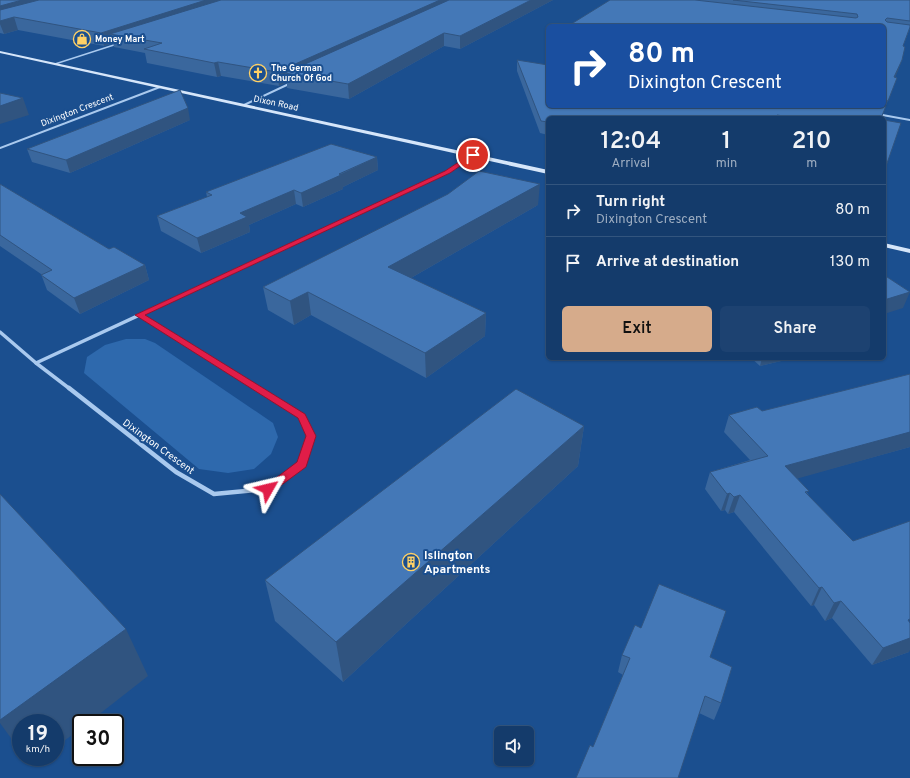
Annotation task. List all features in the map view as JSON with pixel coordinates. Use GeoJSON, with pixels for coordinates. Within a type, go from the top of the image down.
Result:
{"type":"FeatureCollection","features":[{"type":"Feature","properties":{"kind":"main road","name":"Dixon Road"},"geometry":{"type":"LineString","coordinates":[[0,52],[546,172]]}},
{"type":"Feature","properties":{"kind":"main road"},"geometry":{"type":"LineString","coordinates":[[886,245],[910,251]]}},
{"type":"Feature","properties":{"kind":"street"},"geometry":{"type":"LineString","coordinates":[[55,64],[120,43]]}},
{"type":"Feature","properties":{"kind":"street"},"geometry":{"type":"LineString","coordinates":[[244,105],[291,83]]}},
{"type":"Feature","properties":{"kind":"street","name":"Dixington Crescent"},"geometry":{"type":"LineString","coordinates":[[0,148],[160,87]]}},
{"type":"Feature","properties":{"kind":"street"},"geometry":{"type":"LineString","coordinates":[[871,114],[884,116]]}},
{"type":"Feature","properties":{"kind":"street"},"geometry":{"type":"LineString","coordinates":[[886,116],[910,120]]}},
{"type":"Feature","properties":{"kind":"street"},"geometry":{"type":"LineString","coordinates":[[36,363],[448,172],[473,155]]}},
{"type":"Feature","properties":{"kind":"street","name":"Dixington Crescent"},"geometry":{"type":"LineString","coordinates":[[0,332],[36,363],[176,472],[214,494],[268,489],[302,464],[311,436],[302,416],[139,315]]}},
{"type":"Feature","properties":{"kind":"shaded area"},"geometry":{"type":"Polygon","coordinates":[[[126,339],[145,339],[155,343],[273,423],[278,437],[271,454],[254,469],[228,473],[199,469],[84,373],[87,357],[105,345],[126,339]]]}},
{"type":"Feature","properties":{"kind":"building"},"geometry":{"type":"Polygon","coordinates":[[[0,0],[22,0],[0,6],[0,0]]]}},
{"type":"Feature","properties":{"kind":"building"},"geometry":{"type":"Polygon","coordinates":[[[39,0],[206,0],[101,33],[14,17],[0,21],[0,10],[39,0]]]}},
{"type":"Feature","properties":{"kind":"building"},"geometry":{"type":"Polygon","coordinates":[[[221,0],[440,0],[277,72],[218,62],[214,63],[144,49],[162,43],[110,34],[221,0]]]}},
{"type":"Feature","properties":{"kind":"building"},"geometry":{"type":"Polygon","coordinates":[[[449,0],[531,0],[460,36],[444,33],[348,84],[285,73],[449,0]]]}},
{"type":"Feature","properties":{"kind":"building"},"geometry":{"type":"Polygon","coordinates":[[[610,0],[695,0],[856,18],[858,17],[857,14],[733,0],[910,0],[910,21],[887,18],[885,20],[887,22],[910,25],[903,46],[905,47],[902,60],[894,77],[897,78],[888,101],[886,100],[886,24],[571,24],[610,0]]]}},
{"type":"Feature","properties":{"kind":"building"},"geometry":{"type":"Polygon","coordinates":[[[517,60],[546,65],[546,108],[885,108],[882,116],[546,116],[546,122],[541,121],[517,60]]]}},
{"type":"Feature","properties":{"kind":"building"},"geometry":{"type":"Polygon","coordinates":[[[180,90],[188,108],[66,160],[27,149],[180,90]]]}},
{"type":"Feature","properties":{"kind":"building"},"geometry":{"type":"Polygon","coordinates":[[[0,93],[23,98],[0,106],[0,93]]]}},
{"type":"Feature","properties":{"kind":"building"},"geometry":{"type":"Polygon","coordinates":[[[886,120],[901,123],[886,166],[886,120]]]}},
{"type":"Feature","properties":{"kind":"building"},"geometry":{"type":"Polygon","coordinates":[[[331,144],[377,157],[301,193],[294,190],[240,213],[247,217],[197,238],[157,216],[212,195],[206,192],[331,144]]]}},
{"type":"Feature","properties":{"kind":"building"},"geometry":{"type":"Polygon","coordinates":[[[479,171],[540,184],[388,267],[486,313],[425,353],[308,292],[290,301],[263,287],[448,194],[479,171]]]}},
{"type":"Feature","properties":{"kind":"building"},"geometry":{"type":"Polygon","coordinates":[[[0,184],[109,249],[114,247],[145,265],[74,298],[41,275],[52,270],[0,235],[0,184]]]}},
{"type":"Feature","properties":{"kind":"building"},"geometry":{"type":"Polygon","coordinates":[[[886,276],[910,292],[886,299],[886,276]]]}},
{"type":"Feature","properties":{"kind":"building"},"geometry":{"type":"Polygon","coordinates":[[[910,374],[910,432],[785,466],[809,491],[805,492],[853,541],[910,521],[910,619],[908,620],[910,623],[910,638],[883,648],[841,601],[834,603],[822,587],[819,588],[740,495],[734,497],[730,493],[727,494],[710,472],[768,456],[729,415],[757,407],[762,411],[910,374]]]}},
{"type":"Feature","properties":{"kind":"building"},"geometry":{"type":"Polygon","coordinates":[[[516,389],[584,426],[336,642],[265,580],[516,389]]]}},
{"type":"Feature","properties":{"kind":"building"},"geometry":{"type":"Polygon","coordinates":[[[0,494],[126,629],[0,720],[0,494]]]}},
{"type":"Feature","properties":{"kind":"building"},"geometry":{"type":"Polygon","coordinates":[[[659,584],[726,611],[710,657],[732,667],[721,703],[705,696],[678,778],[576,778],[590,745],[593,747],[630,658],[622,655],[635,625],[641,628],[659,584]]]}},
{"type":"Feature","properties":{"kind":"place","name":"Money Mart"},"geometry":{"type":"Point","coordinates":[82,39]}},
{"type":"Feature","properties":{"kind":"place","name":"The German Church Of God"},"geometry":{"type":"Point","coordinates":[258,73]}},
{"type":"Feature","properties":{"kind":"place","name":"Islington Apartments"},"geometry":{"type":"Point","coordinates":[411,562]}},
{"type":"Feature","properties":{"kind":"route"},"geometry":{"type":"LineString","coordinates":[[268,489],[302,464],[311,436],[302,416],[139,315],[448,172],[473,155]]}}]}
